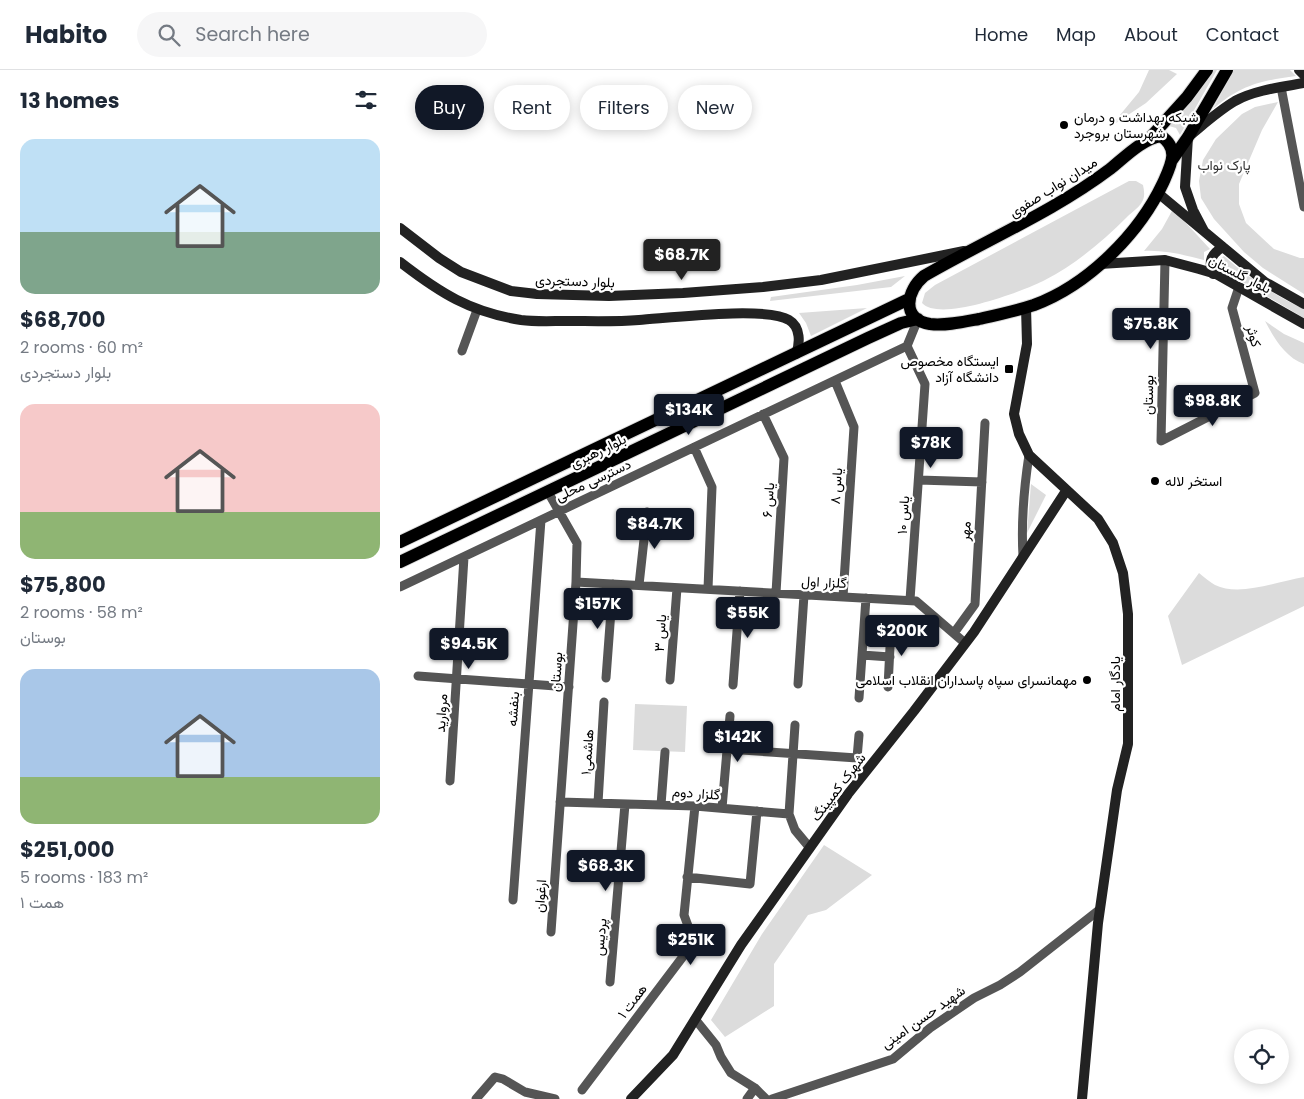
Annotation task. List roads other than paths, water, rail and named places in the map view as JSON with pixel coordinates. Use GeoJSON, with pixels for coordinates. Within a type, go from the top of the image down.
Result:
{"type":"FeatureCollection","features":[{"type":"Feature","properties":{"kind":"main road","name":"میدان نواب صفوی"},"geometry":{"type":"LineString","coordinates":[[909,299],[910,292],[916,282],[924,276],[1042,213],[1107,171],[1148,140],[1187,97],[1207,70]]}},
{"type":"Feature","properties":{"kind":"main road"},"geometry":{"type":"LineString","coordinates":[[909,299],[911,311],[918,320],[929,324],[948,323],[997,315],[1026,307],[1056,294],[1074,283],[1100,264],[1129,236],[1142,220],[1158,193],[1172,160],[1188,137],[1227,70]]}},
{"type":"Feature","properties":{"kind":"main road"},"geometry":{"type":"LineString","coordinates":[[1299,70],[1304,76]]}},
{"type":"Feature","properties":{"kind":"main road"},"geometry":{"type":"LineString","coordinates":[[1204,231],[1193,210],[1185,186],[1188,137],[1237,100],[1304,83]]}},
{"type":"Feature","properties":{"kind":"main road"},"geometry":{"type":"LineString","coordinates":[[1148,140],[1161,136],[1169,142],[1172,150],[1172,160]]}},
{"type":"Feature","properties":{"kind":"main road","name":"بلوار گلستان"},"geometry":{"type":"LineString","coordinates":[[1158,193],[1265,282],[1304,304]]}},
{"type":"Feature","properties":{"kind":"main road","name":"بلوار دستجردی"},"geometry":{"type":"LineString","coordinates":[[400,228],[439,258],[461,272],[512,290],[537,294],[609,296],[764,287],[821,280],[973,249]]}},
{"type":"Feature","properties":{"kind":"main road"},"geometry":{"type":"LineString","coordinates":[[1213,274],[1210,267],[1211,256],[1223,247]]}},
{"type":"Feature","properties":{"kind":"main road","name":"بلوار گلستان"},"geometry":{"type":"LineString","coordinates":[[1100,264],[1164,260],[1213,274],[1304,324]]}},
{"type":"Feature","properties":{"kind":"main road"},"geometry":{"type":"LineString","coordinates":[[400,262],[440,292],[463,304],[491,315],[523,321],[635,321],[748,313],[774,316],[789,320],[796,327],[799,344],[796,354]]}},
{"type":"Feature","properties":{"kind":"main road","name":"بلوار رهبری"},"geometry":{"type":"LineString","coordinates":[[400,542],[909,299]]}},
{"type":"Feature","properties":{"kind":"main road","name":"یادگار امام"},"geometry":{"type":"LineString","coordinates":[[1026,307],[1027,344],[1014,414],[1019,434],[1029,455],[1098,519],[1113,543],[1123,573],[1128,614],[1128,744],[1117,790],[1099,910],[1082,1099]]}},
{"type":"Feature","properties":{"kind":"main road","name":"بلوار رهبری"},"geometry":{"type":"LineString","coordinates":[[400,562],[868,338],[901,323],[918,320]]}},
{"type":"Feature","properties":{"kind":"main road","name":"شهرک کمپینگ"},"geometry":{"type":"LineString","coordinates":[[630,1099],[673,1055],[741,945],[848,794],[966,643],[1066,491]]}},
{"type":"Feature","properties":{"kind":"street"},"geometry":{"type":"LineString","coordinates":[[1280,88],[1304,207]]}},
{"type":"Feature","properties":{"kind":"street","name":"بوستان"},"geometry":{"type":"LineString","coordinates":[[1164,260],[1161,441],[1255,393]]}},
{"type":"Feature","properties":{"kind":"street","name":"کوثر"},"geometry":{"type":"LineString","coordinates":[[1239,287],[1232,308],[1255,393]]}},
{"type":"Feature","properties":{"kind":"street"},"geometry":{"type":"LineString","coordinates":[[462,351],[478,310]]}},
{"type":"Feature","properties":{"kind":"street"},"geometry":{"type":"LineString","coordinates":[[907,346],[918,320]]}},
{"type":"Feature","properties":{"kind":"street","name":"دسترسی محلی"},"geometry":{"type":"LineString","coordinates":[[400,587],[907,346]]}},
{"type":"Feature","properties":{"kind":"street","name":"یاس ۱۰"},"geometry":{"type":"LineString","coordinates":[[907,346],[925,384],[910,600]]}},
{"type":"Feature","properties":{"kind":"street","name":"یاس ۸"},"geometry":{"type":"LineString","coordinates":[[835,381],[854,426],[843,597]]}},
{"type":"Feature","properties":{"kind":"street","name":"یاس ۶"},"geometry":{"type":"LineString","coordinates":[[763,414],[784,458],[776,593]]}},
{"type":"Feature","properties":{"kind":"street","name":"مهر"},"geometry":{"type":"LineString","coordinates":[[954,633],[975,604],[985,424]]}},
{"type":"Feature","properties":{"kind":"street"},"geometry":{"type":"LineString","coordinates":[[694,447],[712,488],[708,589]]}},
{"type":"Feature","properties":{"kind":"street"},"geometry":{"type":"LineString","coordinates":[[1023,556],[1024,502],[1029,455]]}},
{"type":"Feature","properties":{"kind":"street"},"geometry":{"type":"LineString","coordinates":[[919,480],[982,482]]}},
{"type":"Feature","properties":{"kind":"street","name":"بوستان"},"geometry":{"type":"LineString","coordinates":[[548,492],[577,543],[576,582],[560,802]]}},
{"type":"Feature","properties":{"kind":"street"},"geometry":{"type":"LineString","coordinates":[[639,586],[647,512]]}},
{"type":"Feature","properties":{"kind":"street","name":"بنفشه"},"geometry":{"type":"LineString","coordinates":[[513,900],[541,520]]}},
{"type":"Feature","properties":{"kind":"street","name":"مروارید"},"geometry":{"type":"LineString","coordinates":[[450,781],[464,558]]}},
{"type":"Feature","properties":{"kind":"street","name":"گلزار اول"},"geometry":{"type":"LineString","coordinates":[[576,582],[910,600]]}},
{"type":"Feature","properties":{"kind":"street"},"geometry":{"type":"LineString","coordinates":[[606,678],[613,584]]}},
{"type":"Feature","properties":{"kind":"street","name":"یاس ۳"},"geometry":{"type":"LineString","coordinates":[[670,680],[677,588]]}},
{"type":"Feature","properties":{"kind":"street"},"geometry":{"type":"LineString","coordinates":[[733,685],[740,591]]}},
{"type":"Feature","properties":{"kind":"street"},"geometry":{"type":"LineString","coordinates":[[798,684],[804,594]]}},
{"type":"Feature","properties":{"kind":"street"},"geometry":{"type":"LineString","coordinates":[[859,698],[866,598]]}},
{"type":"Feature","properties":{"kind":"street"},"geometry":{"type":"LineString","coordinates":[[910,600],[916,601],[966,643]]}},
{"type":"Feature","properties":{"kind":"street"},"geometry":{"type":"LineString","coordinates":[[888,687],[891,627]]}},
{"type":"Feature","properties":{"kind":"street"},"geometry":{"type":"LineString","coordinates":[[862,655],[890,657]]}},
{"type":"Feature","properties":{"kind":"street"},"geometry":{"type":"LineString","coordinates":[[418,676],[569,687]]}},
{"type":"Feature","properties":{"kind":"street","name":"هاشمی۱"},"geometry":{"type":"LineString","coordinates":[[598,803],[604,702]]}},
{"type":"Feature","properties":{"kind":"street"},"geometry":{"type":"LineString","coordinates":[[722,808],[730,716]]}},
{"type":"Feature","properties":{"kind":"street"},"geometry":{"type":"LineString","coordinates":[[795,725],[788,814],[795,830],[810,848]]}},
{"type":"Feature","properties":{"kind":"street"},"geometry":{"type":"LineString","coordinates":[[727,749],[857,758],[859,735]]}},
{"type":"Feature","properties":{"kind":"street"},"geometry":{"type":"LineString","coordinates":[[661,805],[665,752]]}},
{"type":"Feature","properties":{"kind":"street","name":"گلزار دوم"},"geometry":{"type":"LineString","coordinates":[[560,802],[694,806],[788,814]]}},
{"type":"Feature","properties":{"kind":"street","name":"ارغوان"},"geometry":{"type":"LineString","coordinates":[[551,932],[560,802]]}},
{"type":"Feature","properties":{"kind":"street","name":"پردیس"},"geometry":{"type":"LineString","coordinates":[[610,982],[625,804]]}},
{"type":"Feature","properties":{"kind":"street","name":"همت ۱"},"geometry":{"type":"LineString","coordinates":[[582,1090],[694,942],[684,915],[694,806]]}},
{"type":"Feature","properties":{"kind":"street"},"geometry":{"type":"LineString","coordinates":[[687,877],[750,884],[757,811]]}},
{"type":"Feature","properties":{"kind":"street","name":"شهید حسن امینی"},"geometry":{"type":"LineString","coordinates":[[772,1099],[894,1059],[930,1028],[974,998],[1020,972],[1099,910]]}},
{"type":"Feature","properties":{"kind":"street"},"geometry":{"type":"LineString","coordinates":[[695,1019],[716,1045],[731,1073],[755,1088],[766,1099]]}},
{"type":"Feature","properties":{"kind":"street"},"geometry":{"type":"LineString","coordinates":[[476,1099],[495,1077],[503,1079],[525,1092],[555,1099]]}},
{"type":"Feature","properties":{"kind":"street"},"geometry":{"type":"LineString","coordinates":[[747,1099],[755,1088]]}},
{"type":"Feature","properties":{"kind":"place","name":"شبکه بهداشت و درمان شهرستان بروجرد"},"geometry":{"type":"Point","coordinates":[1064,125]}},
{"type":"Feature","properties":{"kind":"place","name":"ایستگاه مخصوص دانشگاه آزاد"},"geometry":{"type":"Point","coordinates":[1009,369]}},
{"type":"Feature","properties":{"kind":"place","name":"استخر لاله"},"geometry":{"type":"Point","coordinates":[1155,481]}},
{"type":"Feature","properties":{"kind":"place","name":"مهمانسرای سپاه پاسداران انقلاب اسلامی"},"geometry":{"type":"Point","coordinates":[1087,680]}},
{"type":"Feature","properties":{"kind":"park label","name":"پارک نواب"},"geometry":{"type":"Point","coordinates":[1224,165]}}]}
